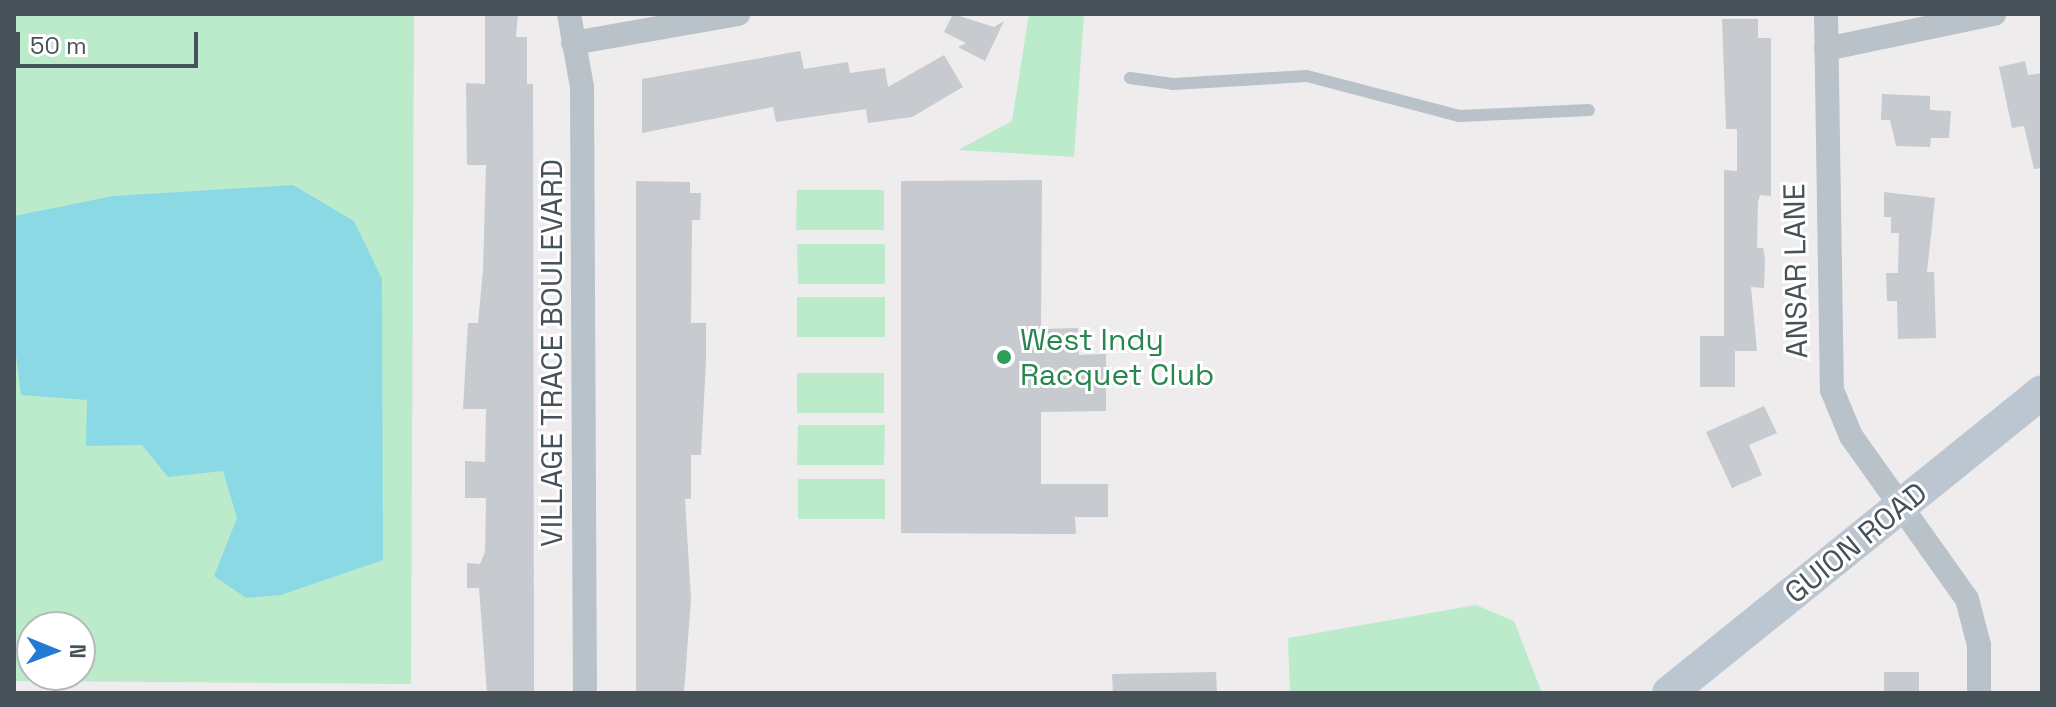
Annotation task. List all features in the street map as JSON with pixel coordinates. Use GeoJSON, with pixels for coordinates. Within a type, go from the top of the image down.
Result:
{"type":"FeatureCollection","features":[{"type":"Feature","properties":{"kind":"street","name":"VILLAGE TRACE BOULEVARD"},"geometry":{"type":"LineString","coordinates":[[569,14],[582,87],[585,693]]}},
{"type":"Feature","properties":{"kind":"street"},"geometry":{"type":"LineString","coordinates":[[573,43],[738,14]]}},
{"type":"Feature","properties":{"kind":"street","name":"ANSAR LANE"},"geometry":{"type":"LineString","coordinates":[[1826,14],[1832,390],[1851,436],[1904,504],[1967,599],[1979,645],[1979,693]]}},
{"type":"Feature","properties":{"kind":"street"},"geometry":{"type":"LineString","coordinates":[[1826,49],[1994,14]]}},
{"type":"Feature","properties":{"kind":"street","name":"GUION ROAD"},"geometry":{"type":"LineString","coordinates":[[1669,693],[2042,392]]}},
{"type":"Feature","properties":{"kind":"lane"},"geometry":{"type":"LineString","coordinates":[[1130,78],[1173,84],[1307,76],[1459,116],[1589,110]]}},
{"type":"Feature","properties":{"kind":"green space"},"geometry":{"type":"Polygon","coordinates":[[[14,14],[414,14],[411,684],[96,682],[96,611],[16,611],[16,681],[14,14]]]}},
{"type":"Feature","properties":{"kind":"green space"},"geometry":{"type":"Polygon","coordinates":[[[1029,14],[1084,14],[1074,157],[958,150],[1012,121],[1029,14]]]}},
{"type":"Feature","properties":{"kind":"green space"},"geometry":{"type":"Polygon","coordinates":[[[797,190],[884,190],[884,230],[796,230],[797,190]]]}},
{"type":"Feature","properties":{"kind":"green space"},"geometry":{"type":"Polygon","coordinates":[[[797,244],[885,244],[885,284],[798,284],[797,244]]]}},
{"type":"Feature","properties":{"kind":"green space"},"geometry":{"type":"Polygon","coordinates":[[[797,297],[885,297],[885,337],[797,337],[797,297]]]}},
{"type":"Feature","properties":{"kind":"green space"},"geometry":{"type":"Polygon","coordinates":[[[797,373],[884,373],[884,413],[797,413],[797,373]]]}},
{"type":"Feature","properties":{"kind":"green space"},"geometry":{"type":"Polygon","coordinates":[[[798,425],[885,425],[884,465],[797,465],[798,425]]]}},
{"type":"Feature","properties":{"kind":"green space"},"geometry":{"type":"Polygon","coordinates":[[[798,479],[885,479],[885,519],[798,519],[798,479]]]}},
{"type":"Feature","properties":{"kind":"green space"},"geometry":{"type":"Polygon","coordinates":[[[1476,605],[1514,621],[1542,693],[1290,693],[1288,638],[1476,605]]]}},
{"type":"Feature","properties":{"kind":"water"},"geometry":{"type":"Polygon","coordinates":[[[293,185],[354,221],[382,279],[383,560],[281,595],[246,598],[214,576],[237,518],[223,471],[168,477],[142,445],[86,446],[87,400],[21,395],[14,339],[14,216],[113,196],[293,185]]]}},
{"type":"Feature","properties":{"kind":"building"},"geometry":{"type":"Polygon","coordinates":[[[485,14],[518,14],[516,37],[527,37],[527,84],[533,84],[534,693],[487,693],[479,588],[467,588],[467,563],[480,564],[485,552],[486,498],[465,498],[465,461],[485,462],[486,409],[463,409],[468,323],[478,323],[483,270],[486,165],[467,165],[466,83],[485,84],[485,14]]]}},
{"type":"Feature","properties":{"kind":"building"},"geometry":{"type":"Polygon","coordinates":[[[953,14],[994,27],[1004,21],[985,61],[958,47],[966,43],[944,32],[953,14]]]}},
{"type":"Feature","properties":{"kind":"building"},"geometry":{"type":"Polygon","coordinates":[[[1722,19],[1758,19],[1758,38],[1771,38],[1771,196],[1760,195],[1758,202],[1757,248],[1763,248],[1765,259],[1764,288],[1751,287],[1757,351],[1735,351],[1735,387],[1700,387],[1700,336],[1724,336],[1724,170],[1737,171],[1737,129],[1726,129],[1722,19]]]}},
{"type":"Feature","properties":{"kind":"building"},"geometry":{"type":"Polygon","coordinates":[[[800,51],[804,69],[848,62],[850,73],[885,68],[888,87],[944,55],[963,87],[912,117],[868,123],[866,109],[776,122],[773,107],[642,133],[642,79],[800,51]]]}},
{"type":"Feature","properties":{"kind":"building"},"geometry":{"type":"Polygon","coordinates":[[[2025,61],[2028,75],[2042,73],[2042,168],[2034,169],[2024,126],[2012,128],[1999,67],[2025,61]]]}},
{"type":"Feature","properties":{"kind":"building"},"geometry":{"type":"Polygon","coordinates":[[[1882,94],[1930,96],[1930,110],[1951,111],[1949,138],[1931,138],[1930,147],[1896,146],[1890,120],[1881,120],[1882,94]]]}},
{"type":"Feature","properties":{"kind":"building"},"geometry":{"type":"Polygon","coordinates":[[[1042,180],[1041,329],[1078,328],[1079,355],[1106,354],[1106,411],[1041,412],[1041,484],[1108,484],[1108,517],[1075,517],[1076,534],[901,533],[901,181],[1042,180]]]}},
{"type":"Feature","properties":{"kind":"building"},"geometry":{"type":"Polygon","coordinates":[[[636,181],[690,182],[690,193],[701,193],[700,220],[692,220],[691,323],[706,323],[706,362],[701,455],[691,455],[691,499],[685,499],[691,599],[684,693],[636,693],[636,181]]]}},
{"type":"Feature","properties":{"kind":"building"},"geometry":{"type":"Polygon","coordinates":[[[1884,192],[1935,198],[1927,272],[1934,272],[1936,338],[1898,339],[1897,301],[1887,301],[1886,273],[1898,273],[1899,233],[1891,233],[1891,217],[1884,217],[1884,192]]]}},
{"type":"Feature","properties":{"kind":"building"},"geometry":{"type":"Polygon","coordinates":[[[1764,406],[1777,433],[1749,445],[1762,475],[1732,488],[1706,432],[1764,406]]]}},
{"type":"Feature","properties":{"kind":"building"},"geometry":{"type":"Polygon","coordinates":[[[1216,672],[1217,693],[1113,693],[1112,674],[1216,672]]]}},
{"type":"Feature","properties":{"kind":"building"},"geometry":{"type":"Polygon","coordinates":[[[1884,672],[1919,672],[1919,693],[1884,693],[1884,672]]]}},
{"type":"Feature","properties":{"kind":"place","name":"West Indy Racquet Club"},"geometry":{"type":"Point","coordinates":[1004,357]}}]}
